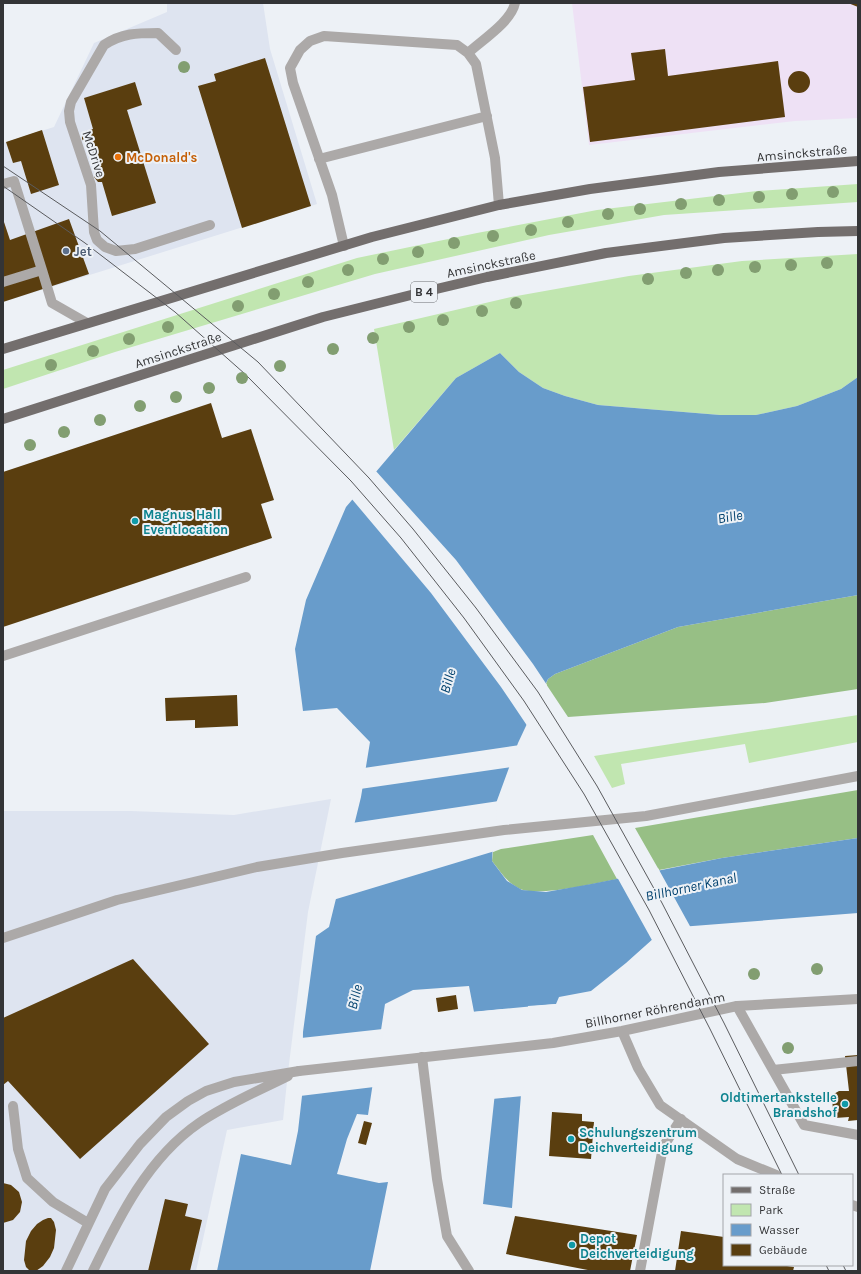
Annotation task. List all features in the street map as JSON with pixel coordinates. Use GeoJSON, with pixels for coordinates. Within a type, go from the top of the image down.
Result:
{"type":"FeatureCollection","features":[{"type":"Feature","properties":{"kind":"main road","name":"Amsinckstraße"},"geometry":{"type":"LineString","coordinates":[[3,349],[372,237],[499,205],[590,189],[719,172],[858,161]]}},
{"type":"Feature","properties":{"kind":"main road","name":"Amsinckstraße"},"geometry":{"type":"LineString","coordinates":[[3,419],[323,317],[487,277],[614,252],[724,238],[858,231]]}},
{"type":"Feature","properties":{"kind":"street"},"geometry":{"type":"LineString","coordinates":[[468,53],[503,22],[515,3]]}},
{"type":"Feature","properties":{"kind":"street","name":"McDrive"},"geometry":{"type":"LineString","coordinates":[[176,50],[158,33],[136,33],[112,40],[104,46],[71,102],[69,112],[70,122],[91,185],[94,232],[97,240],[105,247],[116,251],[135,249],[210,226]]}},
{"type":"Feature","properties":{"kind":"street"},"geometry":{"type":"LineString","coordinates":[[344,246],[332,195],[293,83],[290,68],[300,50],[310,41],[324,36],[457,45],[468,53],[476,64],[487,116],[495,158],[499,205]]}},
{"type":"Feature","properties":{"kind":"street"},"geometry":{"type":"LineString","coordinates":[[319,159],[487,116]]}},
{"type":"Feature","properties":{"kind":"street"},"geometry":{"type":"LineString","coordinates":[[3,184],[14,181],[52,303],[87,323]]}},
{"type":"Feature","properties":{"kind":"street"},"geometry":{"type":"LineString","coordinates":[[3,282],[42,270]]}},
{"type":"Feature","properties":{"kind":"street"},"geometry":{"type":"LineString","coordinates":[[3,656],[246,577]]}},
{"type":"Feature","properties":{"kind":"street"},"geometry":{"type":"LineString","coordinates":[[3,938],[117,900],[257,867],[342,853],[504,830],[646,816],[858,776]]}},
{"type":"Feature","properties":{"kind":"street","name":"Billhorner Röhrendamm"},"geometry":{"type":"LineString","coordinates":[[66,1271],[105,1189],[140,1144],[166,1117],[188,1101],[206,1091],[234,1082],[299,1071],[553,1043],[622,1031],[738,1006],[858,999]]}},
{"type":"Feature","properties":{"kind":"street"},"geometry":{"type":"LineString","coordinates":[[738,1006],[804,1125],[858,1135]]}},
{"type":"Feature","properties":{"kind":"street"},"geometry":{"type":"LineString","coordinates":[[622,1031],[638,1068],[660,1105],[737,1159],[774,1174]]}},
{"type":"Feature","properties":{"kind":"street"},"geometry":{"type":"LineString","coordinates":[[422,1057],[437,1179],[447,1236],[469,1271]]}},
{"type":"Feature","properties":{"kind":"street"},"geometry":{"type":"LineString","coordinates":[[773,1070],[858,1061]]}},
{"type":"Feature","properties":{"kind":"street"},"geometry":{"type":"LineString","coordinates":[[93,1271],[126,1206],[145,1178],[166,1152],[180,1138],[199,1123],[240,1100],[299,1071]]}},
{"type":"Feature","properties":{"kind":"street"},"geometry":{"type":"LineString","coordinates":[[13,1106],[18,1149],[27,1178],[53,1202],[88,1223]]}},
{"type":"Feature","properties":{"kind":"street"},"geometry":{"type":"LineString","coordinates":[[640,1271],[663,1148],[681,1120]]}},
{"type":"Feature","properties":{"kind":"shaded area"},"geometry":{"type":"Polygon","coordinates":[[[167,3],[263,3],[270,49],[317,204],[3,302],[3,143],[54,127],[94,43],[167,12],[167,3]]]}},
{"type":"Feature","properties":{"kind":"shaded area"},"geometry":{"type":"Polygon","coordinates":[[[572,3],[858,3],[858,118],[795,121],[589,145],[572,3]]]}},
{"type":"Feature","properties":{"kind":"shaded area"},"geometry":{"type":"Polygon","coordinates":[[[331,799],[308,912],[283,1120],[227,1130],[196,1271],[3,1271],[3,811],[131,811],[234,815],[331,799]]]}},
{"type":"Feature","properties":{"kind":"green space"},"geometry":{"type":"Polygon","coordinates":[[[858,184],[858,202],[664,215],[549,235],[375,274],[115,352],[3,389],[3,370],[357,258],[597,210],[757,191],[858,184]]]}},
{"type":"Feature","properties":{"kind":"green space"},"geometry":{"type":"Polygon","coordinates":[[[858,254],[858,377],[841,389],[797,406],[756,415],[720,415],[598,405],[543,388],[519,372],[500,353],[456,378],[394,450],[374,329],[511,297],[629,276],[742,261],[858,254]]]}},
{"type":"Feature","properties":{"kind":"green space"},"geometry":{"type":"Polygon","coordinates":[[[858,595],[858,689],[765,703],[568,717],[546,684],[548,679],[555,674],[678,627],[858,595]]]}},
{"type":"Feature","properties":{"kind":"green space"},"geometry":{"type":"Polygon","coordinates":[[[858,715],[858,742],[749,763],[745,744],[621,764],[625,784],[612,788],[594,756],[858,715]]]}},
{"type":"Feature","properties":{"kind":"green space"},"geometry":{"type":"Polygon","coordinates":[[[858,790],[858,838],[722,858],[659,870],[635,828],[858,790]]]}},
{"type":"Feature","properties":{"kind":"green space"},"geometry":{"type":"Polygon","coordinates":[[[593,835],[617,879],[568,888],[528,891],[515,887],[511,884],[492,861],[493,852],[501,849],[593,835]]]}},
{"type":"Feature","properties":{"kind":"water"},"geometry":{"type":"Polygon","coordinates":[[[500,353],[519,372],[543,388],[565,396],[598,405],[720,415],[756,415],[797,406],[841,389],[858,377],[858,595],[678,627],[555,674],[548,679],[518,743],[495,806],[492,861],[507,881],[522,890],[546,892],[722,858],[858,838],[858,913],[667,928],[591,991],[559,997],[556,1004],[528,1006],[512,1208],[483,1204],[504,1009],[474,1012],[469,986],[413,990],[385,1004],[368,1115],[357,1114],[347,1139],[337,1174],[379,1183],[388,1182],[370,1271],[217,1271],[241,1154],[291,1165],[298,1131],[302,1096],[303,1032],[316,936],[329,927],[361,797],[370,742],[337,708],[303,711],[295,649],[306,600],[346,507],[456,378],[500,353]]]}},
{"type":"Feature","properties":{"kind":"pier"},"geometry":{"type":"Polygon","coordinates":[[[375,470],[456,560],[547,685],[528,727],[501,687],[431,593],[351,498],[375,470]]]}},
{"type":"Feature","properties":{"kind":"pier"},"geometry":{"type":"Polygon","coordinates":[[[520,745],[511,767],[360,789],[364,768],[520,745]]]}},
{"type":"Feature","properties":{"kind":"pier"},"geometry":{"type":"Polygon","coordinates":[[[499,801],[497,806],[495,851],[333,900],[352,823],[499,801]]]}},
{"type":"Feature","properties":{"kind":"pier"},"geometry":{"type":"Polygon","coordinates":[[[658,868],[691,928],[668,930],[653,942],[617,877],[658,868]]]}},
{"type":"Feature","properties":{"kind":"pier"},"geometry":{"type":"Polygon","coordinates":[[[556,1004],[556,1006],[530,1008],[523,1096],[492,1099],[502,1011],[474,1014],[471,1012],[556,1004]]]}},
{"type":"Feature","properties":{"kind":"pier"},"geometry":{"type":"Polygon","coordinates":[[[383,1029],[374,1087],[300,1096],[301,1038],[383,1029]]]}},
{"type":"Feature","properties":{"kind":"building"},"geometry":{"type":"Polygon","coordinates":[[[848,3],[858,3],[858,7],[848,3]]]}},
{"type":"Feature","properties":{"kind":"building"},"geometry":{"type":"Polygon","coordinates":[[[665,49],[668,76],[778,61],[785,117],[590,142],[583,87],[635,80],[631,53],[665,49]]]}},
{"type":"Feature","properties":{"kind":"building"},"geometry":{"type":"Polygon","coordinates":[[[265,58],[311,206],[242,228],[198,86],[216,81],[214,74],[265,58]]]}},
{"type":"Feature","properties":{"kind":"building"},"geometry":{"type":"Polygon","coordinates":[[[799,71],[807,74],[810,82],[807,90],[799,93],[791,90],[788,82],[791,74],[799,71]]]}},
{"type":"Feature","properties":{"kind":"building","name":"McDonald's"},"geometry":{"type":"Polygon","coordinates":[[[135,82],[142,105],[127,110],[156,203],[112,216],[102,182],[98,182],[94,177],[98,169],[90,144],[84,142],[82,139],[82,134],[93,129],[84,98],[135,82]]]}},
{"type":"Feature","properties":{"kind":"building"},"geometry":{"type":"Polygon","coordinates":[[[42,130],[59,185],[31,194],[21,161],[13,163],[6,142],[42,130]]]}},
{"type":"Feature","properties":{"kind":"building"},"geometry":{"type":"Polygon","coordinates":[[[3,219],[10,240],[69,219],[89,274],[3,302],[3,219]]]}},
{"type":"Feature","properties":{"kind":"building","name":"Magnus Hall Eventlocation"},"geometry":{"type":"Polygon","coordinates":[[[211,403],[222,438],[251,429],[274,500],[261,504],[272,538],[3,627],[3,472],[211,403]]]}},
{"type":"Feature","properties":{"kind":"building"},"geometry":{"type":"Polygon","coordinates":[[[237,695],[238,726],[195,728],[195,720],[166,721],[165,698],[237,695]]]}},
{"type":"Feature","properties":{"kind":"building"},"geometry":{"type":"Polygon","coordinates":[[[133,959],[209,1044],[80,1159],[8,1081],[3,1085],[3,1018],[133,959]]]}},
{"type":"Feature","properties":{"kind":"building"},"geometry":{"type":"Polygon","coordinates":[[[456,995],[458,1009],[438,1012],[436,998],[456,995]]]}},
{"type":"Feature","properties":{"kind":"building","name":"Oldtimertankstelle Brandshof"},"geometry":{"type":"Polygon","coordinates":[[[858,1055],[858,1120],[848,1121],[849,1117],[835,1118],[833,1112],[832,1095],[839,1091],[849,1091],[845,1056],[858,1055]]]}},
{"type":"Feature","properties":{"kind":"building","name":"Schulungszentrum Deichverteidigung"},"geometry":{"type":"Polygon","coordinates":[[[552,1112],[582,1114],[582,1121],[594,1122],[591,1159],[549,1156],[552,1112]]]}},
{"type":"Feature","properties":{"kind":"building"},"geometry":{"type":"Polygon","coordinates":[[[364,1121],[372,1123],[366,1145],[358,1143],[364,1121]]]}},
{"type":"Feature","properties":{"kind":"building"},"geometry":{"type":"Polygon","coordinates":[[[3,1183],[11,1185],[19,1192],[22,1202],[20,1212],[13,1220],[3,1223],[3,1183]]]}},
{"type":"Feature","properties":{"kind":"building"},"geometry":{"type":"Polygon","coordinates":[[[165,1199],[188,1204],[185,1216],[202,1220],[190,1271],[148,1271],[165,1199]]]}},
{"type":"Feature","properties":{"kind":"building","name":"Depot Deichverteidigung"},"geometry":{"type":"Polygon","coordinates":[[[515,1216],[637,1235],[630,1271],[593,1271],[506,1254],[515,1216]]]}},
{"type":"Feature","properties":{"kind":"building"},"geometry":{"type":"Polygon","coordinates":[[[51,1218],[54,1222],[56,1230],[54,1248],[50,1257],[43,1266],[36,1271],[30,1271],[26,1267],[24,1260],[26,1241],[31,1231],[37,1224],[51,1218]]]}},
{"type":"Feature","properties":{"kind":"building"},"geometry":{"type":"Polygon","coordinates":[[[681,1231],[723,1237],[723,1266],[794,1267],[793,1271],[675,1271],[681,1231]]]}},
{"type":"Feature","properties":{"kind":"tram line"},"geometry":{"type":"LineString","coordinates":[[3,166],[100,231],[258,362],[369,478],[413,529],[476,608],[538,692],[597,786],[662,903],[724,1023],[799,1174]]}},
{"type":"Feature","properties":{"kind":"tram line"},"geometry":{"type":"LineString","coordinates":[[3,186],[85,243],[175,312],[245,374],[351,481],[401,538],[464,618],[524,701],[584,794],[649,910],[782,1174]]}},
{"type":"Feature","properties":{"kind":"tram line"},"geometry":{"type":"LineString","coordinates":[[826,1266],[829,1271]]}},
{"type":"Feature","properties":{"kind":"tram line"},"geometry":{"type":"LineString","coordinates":[[844,1266],[846,1271]]}},
{"type":"Feature","properties":{"kind":"place","name":"McDonald's"},"geometry":{"type":"Point","coordinates":[118,157]}},
{"type":"Feature","properties":{"kind":"place","name":"Jet"},"geometry":{"type":"Point","coordinates":[66,251]}},
{"type":"Feature","properties":{"kind":"place","name":"Magnus Hall Eventlocation"},"geometry":{"type":"Point","coordinates":[135,521]}},
{"type":"Feature","properties":{"kind":"place","name":"Oldtimertankstelle Brandshof"},"geometry":{"type":"Point","coordinates":[845,1104]}},
{"type":"Feature","properties":{"kind":"place","name":"Schulungszentrum Deichverteidigung"},"geometry":{"type":"Point","coordinates":[571,1139]}},
{"type":"Feature","properties":{"kind":"place","name":"Depot Deichverteidigung"},"geometry":{"type":"Point","coordinates":[572,1245]}},
{"type":"Feature","properties":{"kind":"water label","name":"Bille"},"geometry":{"type":"Point","coordinates":[730,517]}},
{"type":"Feature","properties":{"kind":"water label","name":"Bille"},"geometry":{"type":"Point","coordinates":[448,681]}},
{"type":"Feature","properties":{"kind":"water label","name":"Billhorner Kanal"},"geometry":{"type":"Point","coordinates":[691,887]}},
{"type":"Feature","properties":{"kind":"water label","name":"Bille"},"geometry":{"type":"Point","coordinates":[355,997]}}]}
